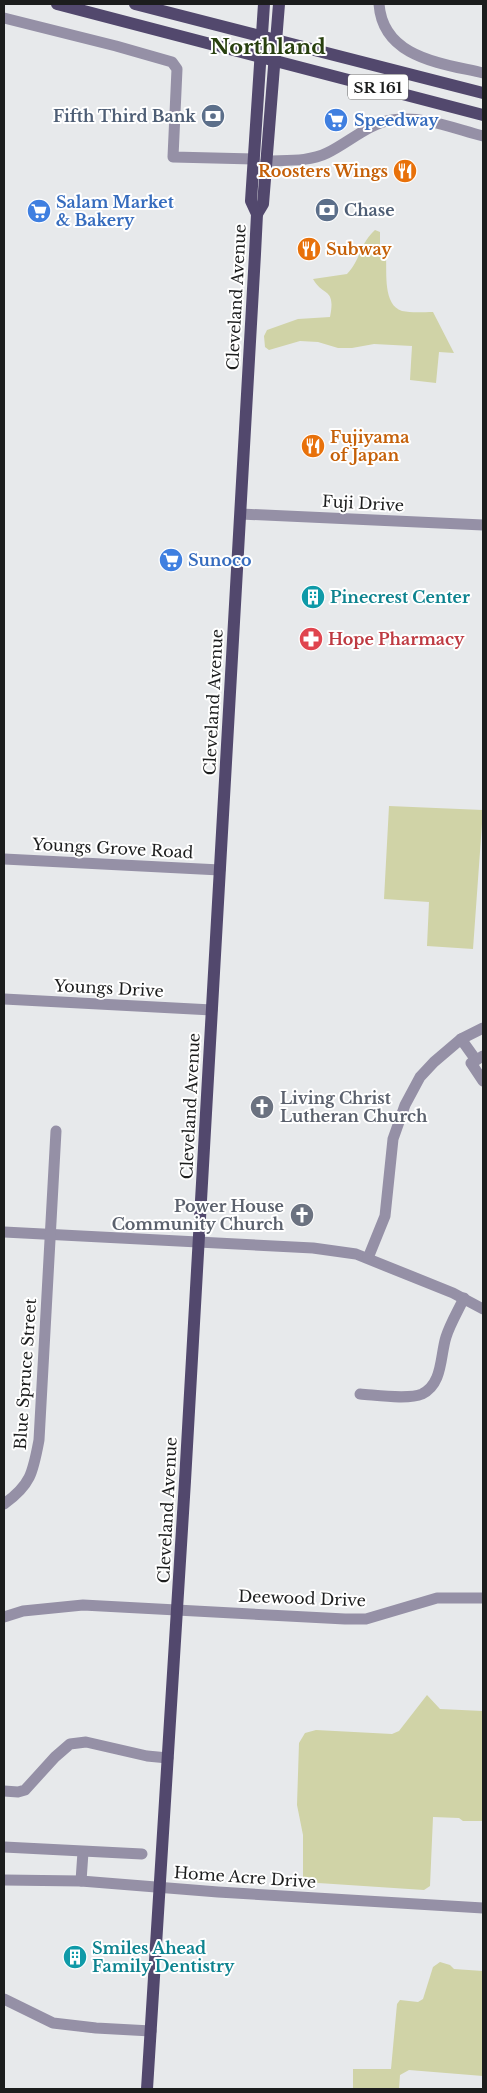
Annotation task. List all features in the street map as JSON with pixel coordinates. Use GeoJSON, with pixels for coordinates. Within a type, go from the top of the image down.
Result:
{"type":"FeatureCollection","features":[{"type":"Feature","properties":{"kind":"main road","name":"SR 161"},"geometry":{"type":"LineString","coordinates":[[57,4],[483,115]]}},
{"type":"Feature","properties":{"kind":"main road","name":"SR 161"},"geometry":{"type":"LineString","coordinates":[[135,4],[483,93]]}},
{"type":"Feature","properties":{"kind":"main road","name":"Cleveland Avenue"},"geometry":{"type":"LineString","coordinates":[[260,160],[260,56],[264,4]]}},
{"type":"Feature","properties":{"kind":"main road","name":"Cleveland Avenue"},"geometry":{"type":"LineString","coordinates":[[147,2089],[199,1243],[241,514],[257,214],[251,201],[260,160],[279,4]]}},
{"type":"Feature","properties":{"kind":"street"},"geometry":{"type":"LineString","coordinates":[[379,4],[383,24],[400,47],[424,58],[483,73]]}},
{"type":"Feature","properties":{"kind":"street"},"geometry":{"type":"LineString","coordinates":[[4,18],[164,58],[172,62],[177,70],[173,157],[260,160],[314,158],[326,154],[370,128],[390,120],[402,118],[420,120],[483,136]]}},
{"type":"Feature","properties":{"kind":"street","name":"Fuji Drive"},"geometry":{"type":"LineString","coordinates":[[241,514],[483,525]]}},
{"type":"Feature","properties":{"kind":"street","name":"Youngs Grove Road"},"geometry":{"type":"LineString","coordinates":[[4,859],[220,870]]}},
{"type":"Feature","properties":{"kind":"street","name":"Youngs Drive"},"geometry":{"type":"LineString","coordinates":[[4,998],[212,1010]]}},
{"type":"Feature","properties":{"kind":"street"},"geometry":{"type":"LineString","coordinates":[[368,1258],[384,1216],[391,1148],[405,1105],[420,1077],[460,1039],[483,1028]]}},
{"type":"Feature","properties":{"kind":"street"},"geometry":{"type":"LineString","coordinates":[[460,1039],[480,1058],[471,1063],[483,1081]]}},
{"type":"Feature","properties":{"kind":"street","name":"Blue Spruce Street"},"geometry":{"type":"LineString","coordinates":[[4,1504],[20,1492],[34,1468],[39,1440],[56,1131]]}},
{"type":"Feature","properties":{"kind":"street"},"geometry":{"type":"LineString","coordinates":[[4,1232],[314,1248],[356,1254],[464,1298],[483,1309]]}},
{"type":"Feature","properties":{"kind":"street"},"geometry":{"type":"LineString","coordinates":[[360,1394],[410,1396],[420,1395],[429,1390],[437,1380],[446,1335],[464,1298]]}},
{"type":"Feature","properties":{"kind":"street","name":"Deewood Drive"},"geometry":{"type":"LineString","coordinates":[[4,1617],[23,1611],[83,1605],[359,1619],[437,1598],[483,1598]]}},
{"type":"Feature","properties":{"kind":"street"},"geometry":{"type":"LineString","coordinates":[[4,1791],[18,1792],[26,1790],[55,1757],[70,1744],[86,1742],[147,1756],[168,1758]]}},
{"type":"Feature","properties":{"kind":"street"},"geometry":{"type":"LineString","coordinates":[[4,1847],[142,1854]]}},
{"type":"Feature","properties":{"kind":"street"},"geometry":{"type":"LineString","coordinates":[[81,1881],[83,1852]]}},
{"type":"Feature","properties":{"kind":"street","name":"Home Acre Drive"},"geometry":{"type":"LineString","coordinates":[[4,1880],[81,1881],[260,1895],[483,1908]]}},
{"type":"Feature","properties":{"kind":"street"},"geometry":{"type":"LineString","coordinates":[[4,1999],[53,2023],[151,2031]]}},
{"type":"Feature","properties":{"kind":"green space"},"geometry":{"type":"Polygon","coordinates":[[[375,230],[380,232],[380,252],[386,257],[387,288],[392,302],[396,308],[402,311],[433,312],[454,353],[439,352],[436,383],[410,380],[412,346],[374,344],[352,348],[338,348],[318,342],[300,341],[269,350],[265,347],[264,336],[267,330],[298,319],[330,317],[330,297],[313,279],[347,274],[366,241],[375,230]]]}},
{"type":"Feature","properties":{"kind":"green space"},"geometry":{"type":"Polygon","coordinates":[[[389,806],[483,810],[473,949],[427,946],[429,902],[384,899],[389,806]]]}},
{"type":"Feature","properties":{"kind":"green space"},"geometry":{"type":"Polygon","coordinates":[[[427,1695],[440,1709],[483,1711],[483,1821],[463,1821],[459,1818],[433,1817],[430,1886],[424,1890],[303,1882],[303,1835],[297,1805],[299,1743],[305,1733],[316,1730],[392,1734],[399,1731],[427,1695]]]}},
{"type":"Feature","properties":{"kind":"green space"},"geometry":{"type":"Polygon","coordinates":[[[440,1962],[450,1965],[454,1969],[483,1971],[483,2076],[409,2070],[400,2075],[399,2089],[353,2089],[353,2069],[391,2069],[397,2004],[400,2000],[418,2002],[423,1999],[433,1967],[440,1962]]]}},
{"type":"Feature","properties":{"kind":"place","name":"Fifth Third Bank"},"geometry":{"type":"Point","coordinates":[213,116]}},
{"type":"Feature","properties":{"kind":"place","name":"Speedway"},"geometry":{"type":"Point","coordinates":[336,120]}},
{"type":"Feature","properties":{"kind":"place","name":"Roosters Wings"},"geometry":{"type":"Point","coordinates":[405,171]}},
{"type":"Feature","properties":{"kind":"place","name":"Chase"},"geometry":{"type":"Point","coordinates":[327,210]}},
{"type":"Feature","properties":{"kind":"place","name":"Salam Market & Bakery"},"geometry":{"type":"Point","coordinates":[39,211]}},
{"type":"Feature","properties":{"kind":"place","name":"Subway"},"geometry":{"type":"Point","coordinates":[309,249]}},
{"type":"Feature","properties":{"kind":"place","name":"Fujiyama of Japan"},"geometry":{"type":"Point","coordinates":[313,446]}},
{"type":"Feature","properties":{"kind":"place","name":"Sunoco"},"geometry":{"type":"Point","coordinates":[171,560]}},
{"type":"Feature","properties":{"kind":"place","name":"Pinecrest Center"},"geometry":{"type":"Point","coordinates":[313,597]}},
{"type":"Feature","properties":{"kind":"place","name":"Hope Pharmacy"},"geometry":{"type":"Point","coordinates":[311,639]}},
{"type":"Feature","properties":{"kind":"place","name":"Living Christ Lutheran Church"},"geometry":{"type":"Point","coordinates":[262,1107]}},
{"type":"Feature","properties":{"kind":"place","name":"Power House Community Church"},"geometry":{"type":"Point","coordinates":[302,1215]}},
{"type":"Feature","properties":{"kind":"place","name":"Smiles Ahead Family Dentistry"},"geometry":{"type":"Point","coordinates":[75,1957]}},
{"type":"Feature","properties":{"kind":"district","name":"Northland"},"geometry":{"type":"Point","coordinates":[268,47]}}]}
